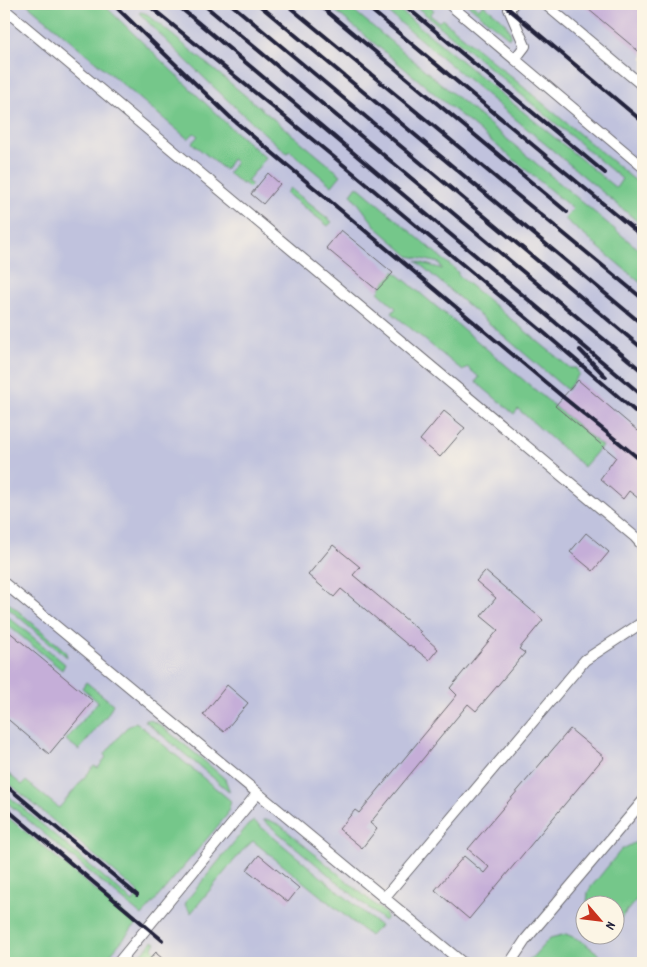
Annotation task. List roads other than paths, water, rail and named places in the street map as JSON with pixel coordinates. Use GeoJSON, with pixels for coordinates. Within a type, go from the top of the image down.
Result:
{"type":"FeatureCollection","features":[{"type":"Feature","properties":{"kind":"lane"},"geometry":{"type":"LineString","coordinates":[[449,4],[643,167]]}},
{"type":"Feature","properties":{"kind":"lane"},"geometry":{"type":"LineString","coordinates":[[513,4],[509,9],[525,46],[515,59]]}},
{"type":"Feature","properties":{"kind":"lane"},"geometry":{"type":"LineString","coordinates":[[545,4],[643,86]]}},
{"type":"Feature","properties":{"kind":"lane"},"geometry":{"type":"LineString","coordinates":[[4,8],[643,546]]}},
{"type":"Feature","properties":{"kind":"lane"},"geometry":{"type":"LineString","coordinates":[[4,583],[463,963]]}},
{"type":"Feature","properties":{"kind":"lane"},"geometry":{"type":"LineString","coordinates":[[384,898],[585,660],[643,622]]}},
{"type":"Feature","properties":{"kind":"lane"},"geometry":{"type":"LineString","coordinates":[[118,963],[257,794]]}},
{"type":"Feature","properties":{"kind":"lane"},"geometry":{"type":"LineString","coordinates":[[510,963],[526,939],[642,806]]}},
{"type":"Feature","properties":{"kind":"railway"},"geometry":{"type":"LineString","coordinates":[[113,4],[231,118],[643,462]]}},
{"type":"Feature","properties":{"kind":"railway"},"geometry":{"type":"LineString","coordinates":[[147,4],[352,172],[643,418]]}},
{"type":"Feature","properties":{"kind":"railway"},"geometry":{"type":"LineString","coordinates":[[176,4],[643,396]]}},
{"type":"Feature","properties":{"kind":"railway"},"geometry":{"type":"LineString","coordinates":[[203,4],[643,372]]}},
{"type":"Feature","properties":{"kind":"railway"},"geometry":{"type":"LineString","coordinates":[[231,4],[643,349]]}},
{"type":"Feature","properties":{"kind":"railway"},"geometry":{"type":"LineString","coordinates":[[258,4],[643,325]]}},
{"type":"Feature","properties":{"kind":"railway"},"geometry":{"type":"LineString","coordinates":[[286,4],[643,299]]}},
{"type":"Feature","properties":{"kind":"railway"},"geometry":{"type":"LineString","coordinates":[[318,4],[567,212]]}},
{"type":"Feature","properties":{"kind":"railway"},"geometry":{"type":"LineString","coordinates":[[364,4],[643,237]]}},
{"type":"Feature","properties":{"kind":"railway"},"geometry":{"type":"LineString","coordinates":[[403,4],[605,173]]}},
{"type":"Feature","properties":{"kind":"railway"},"geometry":{"type":"LineString","coordinates":[[503,4],[643,122]]}},
{"type":"Feature","properties":{"kind":"railway"},"geometry":{"type":"LineString","coordinates":[[580,350],[606,377]]}},
{"type":"Feature","properties":{"kind":"railway"},"geometry":{"type":"LineString","coordinates":[[4,784],[137,895]]}},
{"type":"Feature","properties":{"kind":"railway"},"geometry":{"type":"LineString","coordinates":[[4,807],[162,940]]}}]}
